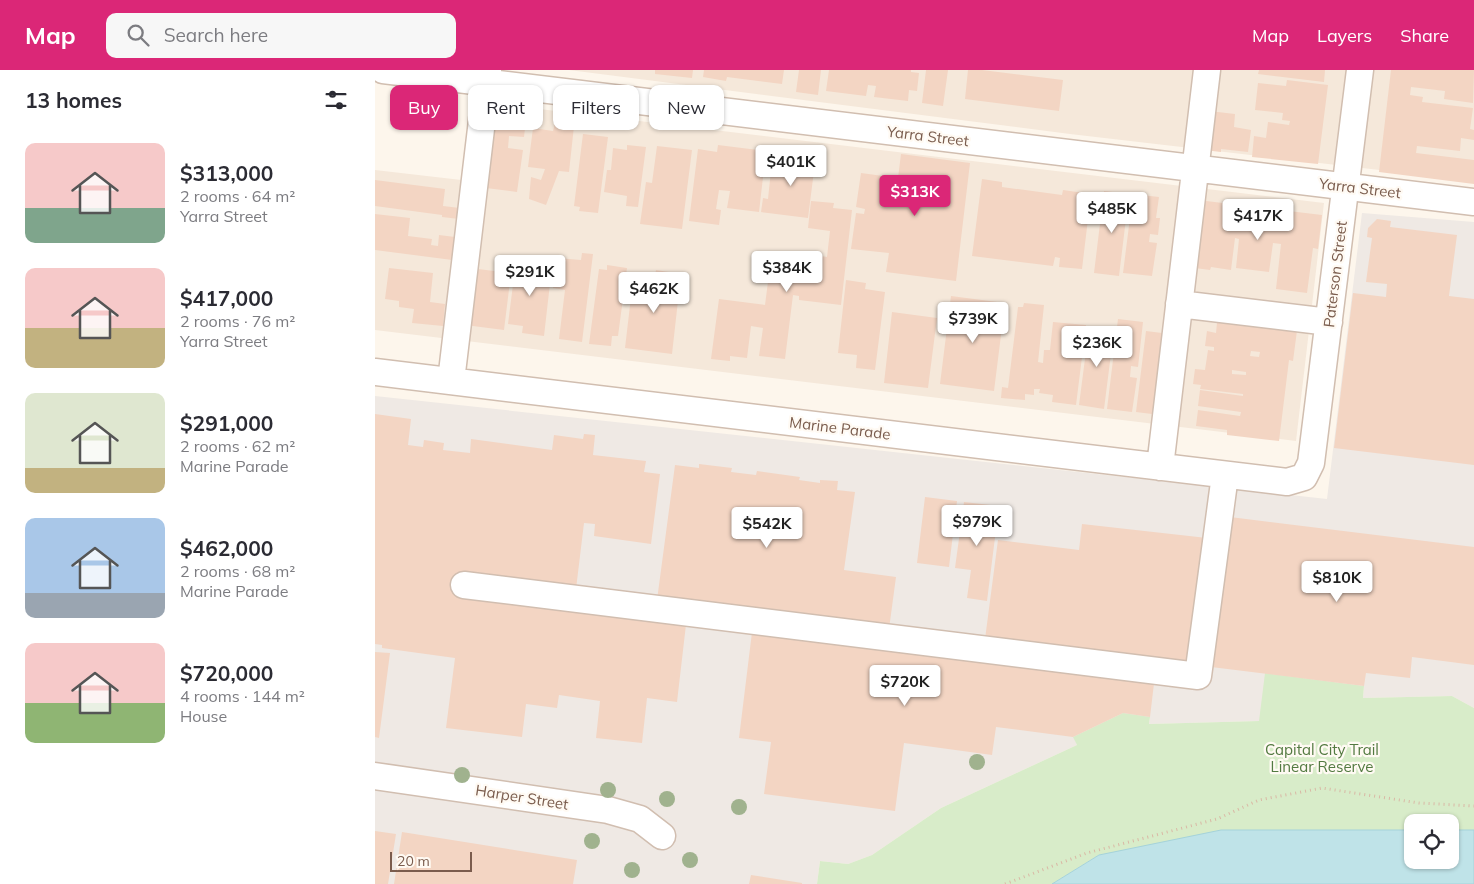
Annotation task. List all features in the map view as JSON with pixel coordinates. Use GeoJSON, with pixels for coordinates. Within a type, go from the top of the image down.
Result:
{"type":"FeatureCollection","features":[{"type":"Feature","properties":{"kind":"street","name":"Yarra Street"},"geometry":{"type":"LineString","coordinates":[[383,70],[488,76],[1195,169],[1474,202]]}},
{"type":"Feature","properties":{"kind":"street"},"geometry":{"type":"LineString","coordinates":[[1160,467],[1207,70]]}},
{"type":"Feature","properties":{"kind":"street","name":"Paterson Street"},"geometry":{"type":"LineString","coordinates":[[1304,477],[1311,463],[1360,70]]}},
{"type":"Feature","properties":{"kind":"street"},"geometry":{"type":"LineString","coordinates":[[451,381],[488,76]]}},
{"type":"Feature","properties":{"kind":"street"},"geometry":{"type":"LineString","coordinates":[[1179,304],[1329,322]]}},
{"type":"Feature","properties":{"kind":"street","name":"Marine Parade"},"geometry":{"type":"LineString","coordinates":[[375,372],[1225,475],[1287,482],[1304,477]]}},
{"type":"Feature","properties":{"kind":"street"},"geometry":{"type":"LineString","coordinates":[[464,585],[1197,676],[1225,475]]}},
{"type":"Feature","properties":{"kind":"street","name":"Harper Street"},"geometry":{"type":"LineString","coordinates":[[375,776],[608,810],[640,820],[662,836]]}},
{"type":"Feature","properties":{"kind":"path"},"geometry":{"type":"LineString","coordinates":[[1005,884],[1087,853],[1217,819],[1259,800],[1323,788],[1419,803],[1474,806]]}},
{"type":"Feature","properties":{"kind":"shaded area"},"geometry":{"type":"Polygon","coordinates":[[[569,70],[1474,70],[1474,181],[1070,134],[724,90],[724,85],[686,85],[569,70]]]}},
{"type":"Feature","properties":{"kind":"shaded area"},"geometry":{"type":"Polygon","coordinates":[[[543,110],[553,111],[553,130],[639,130],[639,121],[649,122],[649,130],[714,130],[1324,203],[1296,441],[375,330],[375,170],[470,181],[476,130],[543,130],[543,110]]]}},
{"type":"Feature","properties":{"kind":"shaded area"},"geometry":{"type":"Polygon","coordinates":[[[1362,213],[1474,222],[1474,708],[1452,696],[1363,698],[1364,686],[1259,721],[1149,724],[1150,717],[1074,737],[1077,745],[941,808],[872,855],[848,864],[820,861],[817,884],[375,884],[375,396],[1327,499],[1362,213]]]}},
{"type":"Feature","properties":{"kind":"green space","name":"Capital City Trail Linear Reserve"},"geometry":{"type":"Polygon","coordinates":[[[1265,673],[1364,686],[1363,698],[1452,696],[1474,708],[1474,830],[1459,830],[1459,814],[1404,814],[1404,831],[1099,855],[1052,884],[817,884],[820,861],[848,864],[872,855],[941,808],[1077,745],[1073,737],[1123,713],[1150,717],[1149,724],[1259,721],[1265,673]]]}},
{"type":"Feature","properties":{"kind":"water"},"geometry":{"type":"Polygon","coordinates":[[[1221,830],[1404,830],[1404,869],[1459,869],[1459,830],[1474,830],[1474,884],[1052,884],[1099,855],[1221,830]]]}},
{"type":"Feature","properties":{"kind":"building"},"geometry":{"type":"Polygon","coordinates":[[[655,70],[693,70],[692,78],[655,74],[655,70]]]}},
{"type":"Feature","properties":{"kind":"building"},"geometry":{"type":"Polygon","coordinates":[[[704,70],[784,70],[782,84],[727,77],[726,81],[703,77],[704,70]]]}},
{"type":"Feature","properties":{"kind":"building"},"geometry":{"type":"Polygon","coordinates":[[[799,70],[821,70],[818,95],[796,92],[799,70]]]}},
{"type":"Feature","properties":{"kind":"building"},"geometry":{"type":"Polygon","coordinates":[[[829,70],[911,70],[911,72],[919,73],[917,91],[909,90],[908,101],[874,97],[876,86],[868,85],[866,96],[826,91],[829,70]]]}},
{"type":"Feature","properties":{"kind":"building"},"geometry":{"type":"Polygon","coordinates":[[[926,70],[948,70],[943,106],[922,103],[926,70]]]}},
{"type":"Feature","properties":{"kind":"building"},"geometry":{"type":"Polygon","coordinates":[[[968,70],[1063,80],[1059,111],[965,99],[968,70]]]}},
{"type":"Feature","properties":{"kind":"building"},"geometry":{"type":"Polygon","coordinates":[[[1259,70],[1325,70],[1324,82],[1258,74],[1259,70]]]}},
{"type":"Feature","properties":{"kind":"building"},"geometry":{"type":"Polygon","coordinates":[[[1391,70],[1474,70],[1473,103],[1444,99],[1445,91],[1411,87],[1410,95],[1423,97],[1422,102],[1473,108],[1470,129],[1474,130],[1474,140],[1461,138],[1460,151],[1417,146],[1416,153],[1474,160],[1474,184],[1379,172],[1391,70]]]}},
{"type":"Feature","properties":{"kind":"building"},"geometry":{"type":"Polygon","coordinates":[[[1287,80],[1328,85],[1318,164],[1252,157],[1254,136],[1266,138],[1268,122],[1289,125],[1290,121],[1282,120],[1283,113],[1255,110],[1258,83],[1286,86],[1287,80]]]}},
{"type":"Feature","properties":{"kind":"building"},"geometry":{"type":"Polygon","coordinates":[[[1209,111],[1235,114],[1234,127],[1251,130],[1248,152],[1221,149],[1221,152],[1204,150],[1209,111]]]}},
{"type":"Feature","properties":{"kind":"building"},"geometry":{"type":"Polygon","coordinates":[[[489,130],[525,130],[524,137],[509,136],[508,148],[523,150],[517,192],[486,188],[489,130]]]}},
{"type":"Feature","properties":{"kind":"building"},"geometry":{"type":"Polygon","coordinates":[[[533,130],[574,130],[569,172],[559,171],[546,205],[529,199],[531,177],[541,180],[545,169],[528,167],[533,130]]]}},
{"type":"Feature","properties":{"kind":"building"},"geometry":{"type":"Polygon","coordinates":[[[583,134],[608,137],[598,213],[579,211],[580,207],[574,206],[583,134]]]}},
{"type":"Feature","properties":{"kind":"building"},"geometry":{"type":"Polygon","coordinates":[[[627,145],[646,147],[638,207],[626,206],[627,196],[604,192],[607,170],[611,170],[613,148],[627,150],[627,145]]]}},
{"type":"Feature","properties":{"kind":"building"},"geometry":{"type":"Polygon","coordinates":[[[718,145],[766,151],[759,212],[727,208],[730,191],[719,190],[716,209],[721,210],[719,225],[689,221],[698,149],[717,152],[718,145]]]}},
{"type":"Feature","properties":{"kind":"building"},"geometry":{"type":"Polygon","coordinates":[[[657,146],[692,150],[682,229],[640,224],[646,182],[652,183],[657,146]]]}},
{"type":"Feature","properties":{"kind":"building"},"geometry":{"type":"Polygon","coordinates":[[[794,153],[816,155],[808,218],[761,212],[763,198],[768,199],[772,161],[793,163],[794,153]]]}},
{"type":"Feature","properties":{"kind":"building"},"geometry":{"type":"Polygon","coordinates":[[[901,154],[970,163],[956,281],[886,272],[889,253],[851,249],[856,213],[864,214],[865,209],[856,207],[861,173],[898,178],[901,154]]]}},
{"type":"Feature","properties":{"kind":"building"},"geometry":{"type":"Polygon","coordinates":[[[982,179],[1002,182],[1002,187],[1062,195],[1063,190],[1091,194],[1082,269],[1059,267],[1060,258],[1055,257],[1053,266],[972,256],[982,179]]]}},
{"type":"Feature","properties":{"kind":"building"},"geometry":{"type":"Polygon","coordinates":[[[375,180],[445,189],[443,206],[460,208],[459,219],[375,206],[375,180]]]}},
{"type":"Feature","properties":{"kind":"building"},"geometry":{"type":"Polygon","coordinates":[[[1104,191],[1129,194],[1119,276],[1094,273],[1104,191]]]}},
{"type":"Feature","properties":{"kind":"building"},"geometry":{"type":"Polygon","coordinates":[[[1133,194],[1159,197],[1156,218],[1160,218],[1158,235],[1150,234],[1149,242],[1157,243],[1152,276],[1123,273],[1133,194]]]}},
{"type":"Feature","properties":{"kind":"building"},"geometry":{"type":"Polygon","coordinates":[[[1198,200],[1322,215],[1318,249],[1313,248],[1307,293],[1276,289],[1281,244],[1273,243],[1269,272],[1236,268],[1239,239],[1235,238],[1231,270],[1211,267],[1210,270],[1195,268],[1198,200]]]}},
{"type":"Feature","properties":{"kind":"building"},"geometry":{"type":"Polygon","coordinates":[[[811,201],[834,203],[833,208],[852,210],[841,305],[799,300],[799,296],[793,295],[785,359],[759,356],[763,328],[751,326],[747,358],[730,356],[730,361],[711,359],[719,299],[765,305],[769,274],[801,278],[804,253],[827,257],[830,231],[808,228],[811,201]]]}},
{"type":"Feature","properties":{"kind":"building"},"geometry":{"type":"Polygon","coordinates":[[[375,214],[410,218],[408,236],[432,239],[431,245],[438,246],[439,235],[463,238],[460,261],[375,250],[375,214]]]}},
{"type":"Feature","properties":{"kind":"building"},"geometry":{"type":"Polygon","coordinates":[[[1377,219],[1391,221],[1390,227],[1457,235],[1449,296],[1474,299],[1474,465],[1334,448],[1353,293],[1386,297],[1387,284],[1366,282],[1372,238],[1367,237],[1368,228],[1377,219]]]}},
{"type":"Feature","properties":{"kind":"building"},"geometry":{"type":"Polygon","coordinates":[[[582,253],[593,254],[582,342],[559,339],[565,290],[553,288],[557,258],[581,260],[582,253]]]}},
{"type":"Feature","properties":{"kind":"building"},"geometry":{"type":"Polygon","coordinates":[[[516,261],[552,266],[544,336],[522,333],[523,326],[508,324],[516,261]]]}},
{"type":"Feature","properties":{"kind":"building"},"geometry":{"type":"Polygon","coordinates":[[[607,265],[627,268],[618,336],[612,336],[611,346],[589,344],[599,269],[607,270],[607,265]]]}},
{"type":"Feature","properties":{"kind":"building"},"geometry":{"type":"Polygon","coordinates":[[[389,268],[433,273],[430,302],[445,304],[443,326],[412,323],[414,309],[399,307],[399,301],[385,299],[389,268]]]}},
{"type":"Feature","properties":{"kind":"building"},"geometry":{"type":"Polygon","coordinates":[[[478,269],[511,273],[504,330],[465,325],[472,273],[477,273],[478,269]]]}},
{"type":"Feature","properties":{"kind":"building"},"geometry":{"type":"Polygon","coordinates":[[[656,270],[681,274],[672,354],[625,348],[633,280],[654,283],[656,270]]]}},
{"type":"Feature","properties":{"kind":"building"},"geometry":{"type":"Polygon","coordinates":[[[846,280],[866,283],[865,289],[885,292],[875,370],[856,368],[857,355],[838,353],[846,280]]]}},
{"type":"Feature","properties":{"kind":"building"},"geometry":{"type":"Polygon","coordinates":[[[951,296],[1005,303],[994,391],[940,384],[951,296]]]}},
{"type":"Feature","properties":{"kind":"building"},"geometry":{"type":"Polygon","coordinates":[[[1024,303],[1044,305],[1038,362],[1043,363],[1044,350],[1050,350],[1053,322],[1086,325],[1076,405],[1052,402],[1053,395],[1039,393],[1040,389],[1034,389],[1034,395],[1025,394],[1025,400],[1001,398],[1002,387],[1008,388],[1018,307],[1023,307],[1024,303]]]}},
{"type":"Feature","properties":{"kind":"building"},"geometry":{"type":"Polygon","coordinates":[[[892,312],[937,318],[928,388],[884,383],[892,312]]]}},
{"type":"Feature","properties":{"kind":"building"},"geometry":{"type":"Polygon","coordinates":[[[1218,313],[1298,323],[1293,361],[1289,360],[1279,441],[1227,435],[1227,430],[1196,426],[1198,410],[1240,416],[1241,412],[1198,406],[1200,390],[1243,396],[1243,394],[1200,389],[1201,385],[1193,384],[1195,369],[1205,370],[1208,350],[1214,351],[1214,347],[1205,346],[1207,331],[1216,333],[1218,313]],[[1251,351],[1250,356],[1259,357],[1260,352],[1251,351]],[[1232,370],[1232,374],[1246,375],[1246,372],[1232,370]]]}},
{"type":"Feature","properties":{"kind":"building"},"geometry":{"type":"Polygon","coordinates":[[[1118,319],[1143,322],[1138,367],[1131,366],[1130,377],[1137,378],[1132,412],[1107,409],[1118,319]]]}},
{"type":"Feature","properties":{"kind":"building"},"geometry":{"type":"Polygon","coordinates":[[[1089,328],[1114,330],[1104,409],[1079,405],[1089,328]]]}},
{"type":"Feature","properties":{"kind":"building"},"geometry":{"type":"Polygon","coordinates":[[[1146,331],[1170,334],[1160,415],[1136,412],[1146,331]]]}},
{"type":"Feature","properties":{"kind":"building"},"geometry":{"type":"Polygon","coordinates":[[[375,414],[411,419],[408,445],[423,447],[424,440],[444,443],[443,450],[470,453],[471,439],[552,450],[554,435],[583,439],[584,434],[595,435],[593,455],[646,461],[644,472],[660,474],[651,544],[594,536],[595,524],[584,523],[576,589],[454,574],[452,586],[687,616],[677,702],[647,698],[642,743],[596,738],[600,701],[559,695],[557,708],[526,704],[522,737],[446,728],[455,658],[382,648],[382,645],[375,644],[375,414]]]}},
{"type":"Feature","properties":{"kind":"building"},"geometry":{"type":"Polygon","coordinates":[[[699,464],[732,468],[731,472],[756,475],[757,471],[800,477],[799,480],[820,483],[820,480],[838,481],[837,490],[855,492],[844,570],[896,577],[889,629],[657,600],[675,465],[699,468],[699,464]]]}},
{"type":"Feature","properties":{"kind":"building"},"geometry":{"type":"Polygon","coordinates":[[[925,497],[957,501],[949,567],[917,563],[925,497]]]}},
{"type":"Feature","properties":{"kind":"building"},"geometry":{"type":"Polygon","coordinates":[[[964,502],[999,506],[987,601],[967,598],[971,570],[955,568],[964,502]]]}},
{"type":"Feature","properties":{"kind":"building"},"geometry":{"type":"Polygon","coordinates":[[[1222,516],[1474,547],[1474,665],[1412,657],[1410,678],[1366,673],[1364,686],[1203,666],[1222,516]]]}},
{"type":"Feature","properties":{"kind":"building"},"geometry":{"type":"Polygon","coordinates":[[[1082,524],[1207,538],[1191,665],[985,639],[998,540],[1079,550],[1082,524]]]}},
{"type":"Feature","properties":{"kind":"building"},"geometry":{"type":"Polygon","coordinates":[[[753,624],[1155,675],[1150,717],[1123,713],[1073,737],[996,727],[992,755],[904,743],[895,811],[764,794],[771,742],[739,738],[753,624]]]}},
{"type":"Feature","properties":{"kind":"building"},"geometry":{"type":"Polygon","coordinates":[[[375,652],[390,653],[379,738],[375,737],[375,652]]]}},
{"type":"Feature","properties":{"kind":"building"},"geometry":{"type":"Polygon","coordinates":[[[375,831],[396,834],[388,884],[375,884],[375,831]]]}},
{"type":"Feature","properties":{"kind":"building"},"geometry":{"type":"Polygon","coordinates":[[[402,832],[577,860],[573,884],[394,884],[402,832]]]}},
{"type":"Feature","properties":{"kind":"building"},"geometry":{"type":"Polygon","coordinates":[[[751,875],[802,883],[802,884],[749,884],[751,875]]]}}]}
